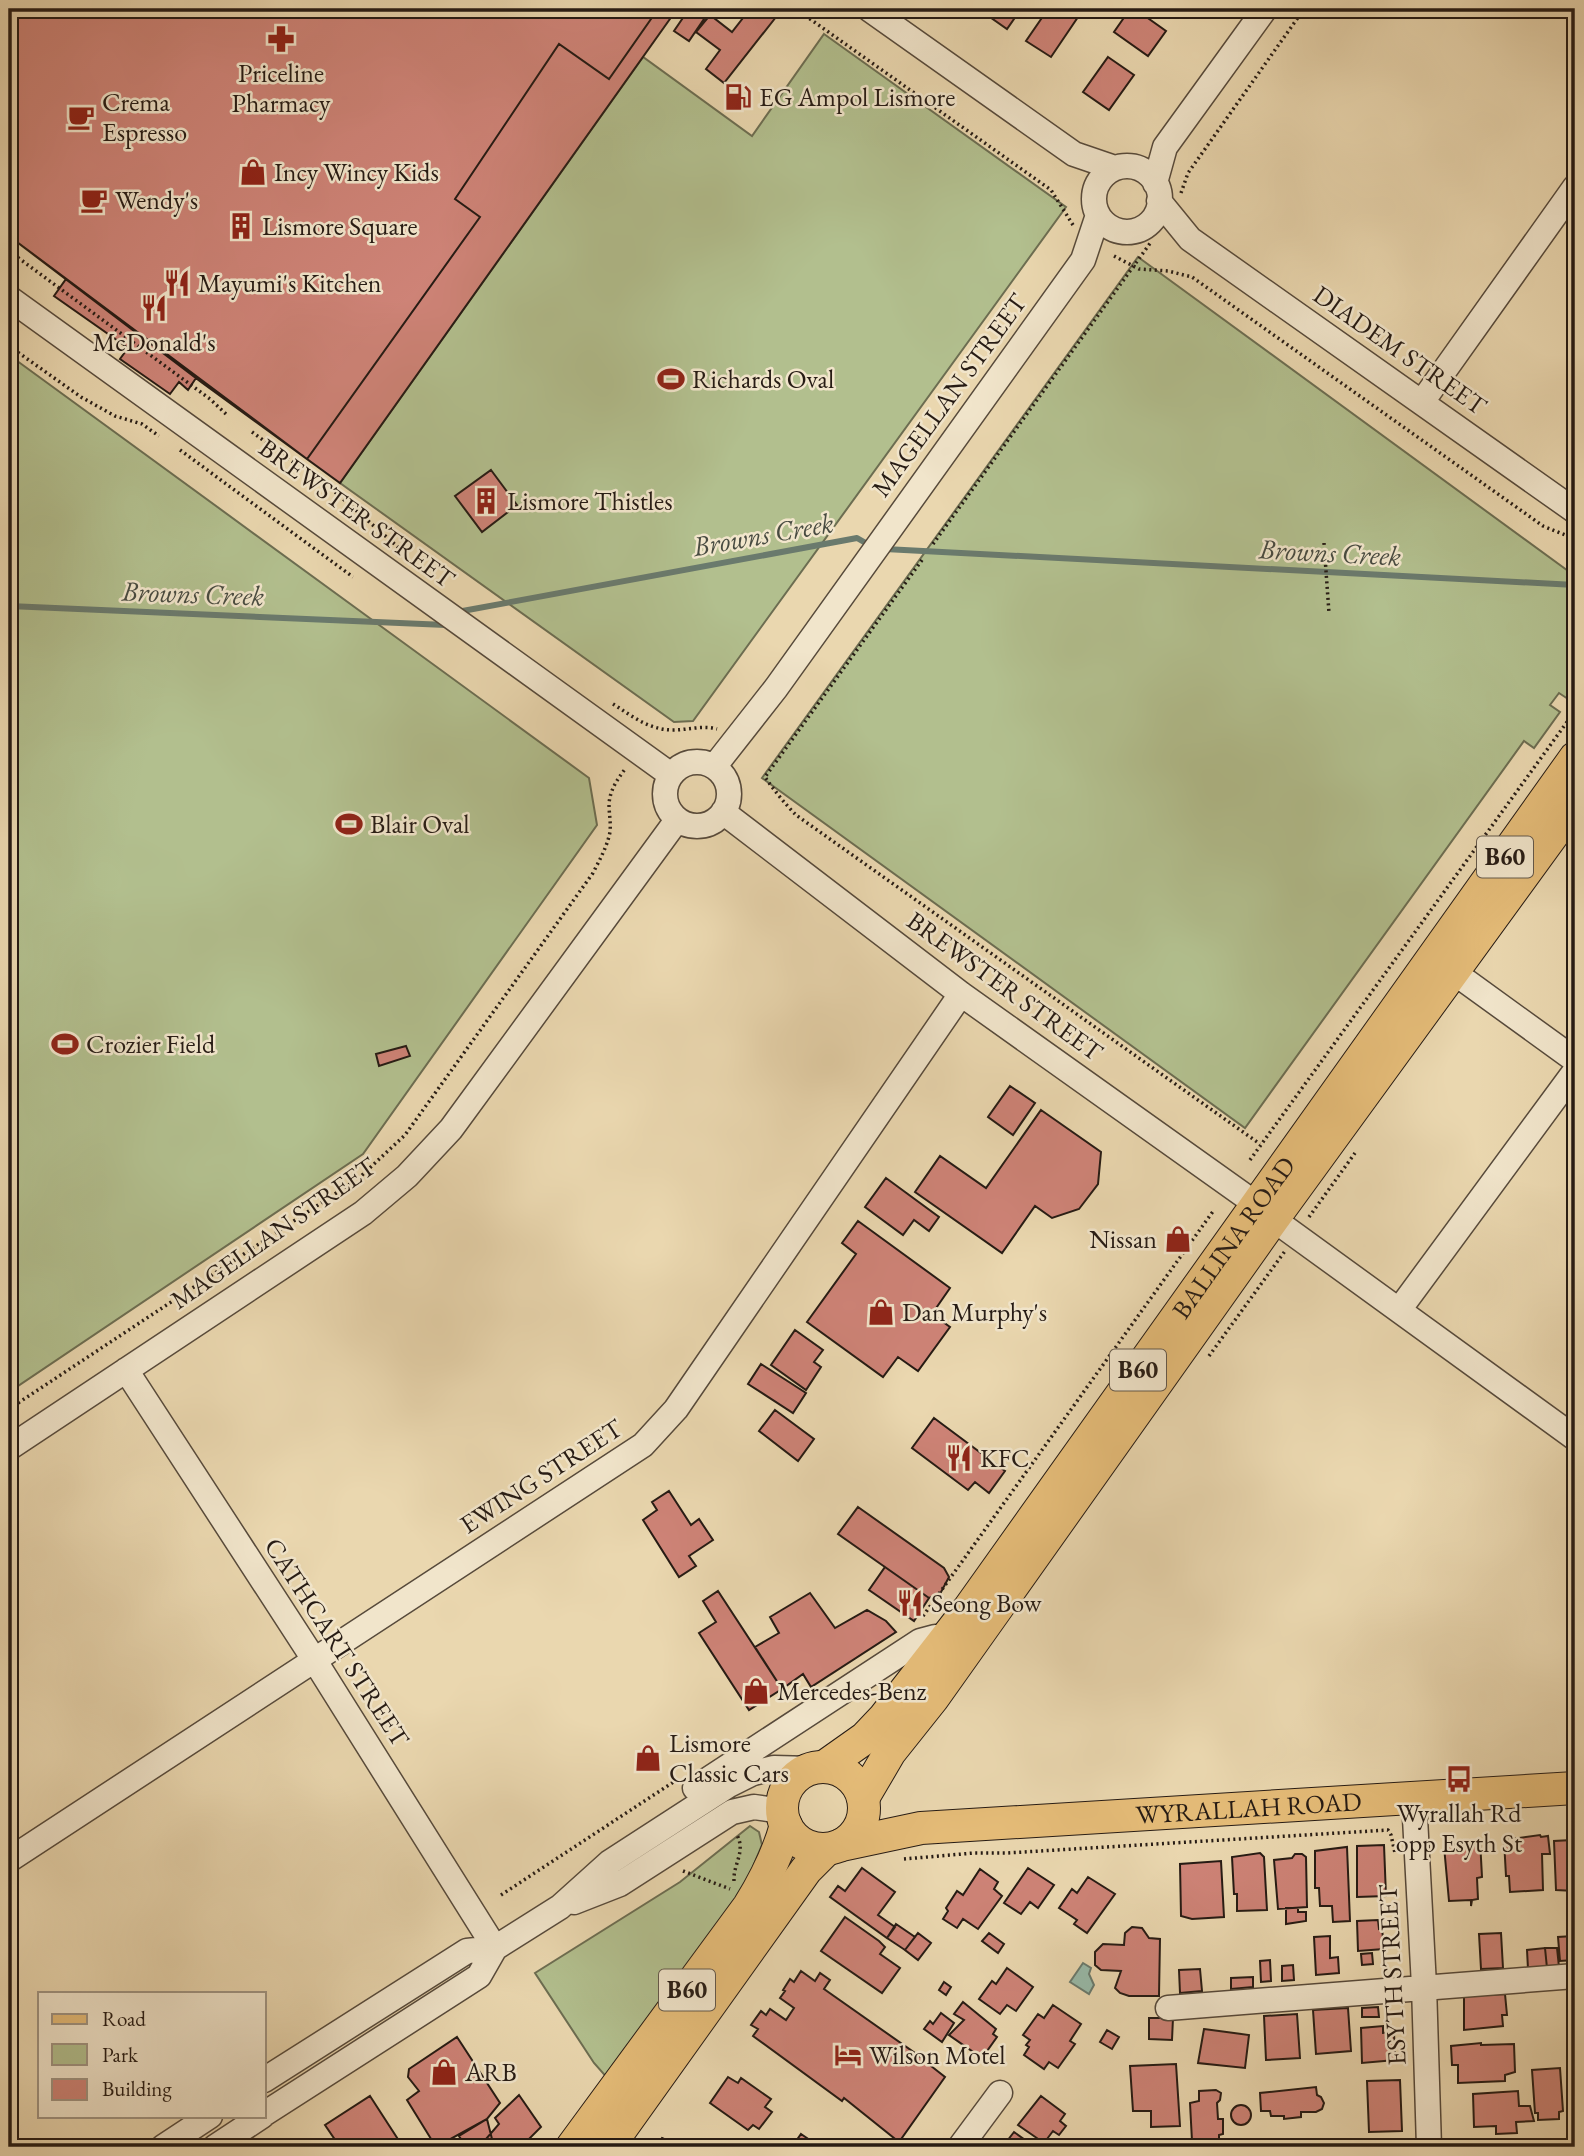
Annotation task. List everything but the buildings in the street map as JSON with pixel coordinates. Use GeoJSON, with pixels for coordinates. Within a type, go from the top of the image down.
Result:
{"type":"FeatureCollection","features":[{"type":"Feature","properties":{"kind":"main road","name":"BALLINA ROAD"},"geometry":{"type":"LineString","coordinates":[[863,1801],[890,1752],[933,1698],[1575,758]]}},
{"type":"Feature","properties":{"kind":"main road","name":"BALLINA ROAD"},"geometry":{"type":"LineString","coordinates":[[818,1768],[865,1738],[884,1718],[1265,1212],[1452,971],[1575,804]]}},
{"type":"Feature","properties":{"kind":"main road"},"geometry":{"type":"LineString","coordinates":[[818,1768],[845,1774],[859,1788],[863,1801]]}},
{"type":"Feature","properties":{"kind":"main road","name":"B60"},"geometry":{"type":"LineString","coordinates":[[572,2147],[749,1906],[779,1852],[784,1818],[783,1799],[788,1788],[795,1778],[818,1768]]}},
{"type":"Feature","properties":{"kind":"main road","name":"WYRALLAH ROAD"},"geometry":{"type":"LineString","coordinates":[[834,1847],[921,1828],[1575,1788]]}},
{"type":"Feature","properties":{"kind":"main road","name":"WYRALLAH ROAD"},"geometry":{"type":"LineString","coordinates":[[863,1801],[921,1828]]}},
{"type":"Feature","properties":{"kind":"main road","name":"B60"},"geometry":{"type":"LineString","coordinates":[[608,2147],[806,1870],[857,1831],[864,1812],[863,1801]]}},
{"type":"Feature","properties":{"kind":"main road"},"geometry":{"type":"LineString","coordinates":[[784,1818],[798,1841],[817,1848],[834,1847]]}},
{"type":"Feature","properties":{"kind":"street"},"geometry":{"type":"LineString","coordinates":[[870,9],[1074,154],[1150,176],[1165,193]]}},
{"type":"Feature","properties":{"kind":"street"},"geometry":{"type":"LineString","coordinates":[[1165,147],[1165,193],[1148,234],[1138,230],[1120,231],[1104,223],[1095,206],[1096,188],[1107,173],[1124,168],[1165,147],[1265,9]]}},
{"type":"Feature","properties":{"kind":"street"},"geometry":{"type":"LineString","coordinates":[[1074,154],[1096,188]]}},
{"type":"Feature","properties":{"kind":"street"},"geometry":{"type":"LineString","coordinates":[[1422,402],[1575,187]]}},
{"type":"Feature","properties":{"kind":"street","name":"DIADEM STREET"},"geometry":{"type":"LineString","coordinates":[[1165,193],[1190,239],[1575,511]]}},
{"type":"Feature","properties":{"kind":"street","name":"MAGELLAN STREET"},"geometry":{"type":"LineString","coordinates":[[1083,260],[1098,215]]}},
{"type":"Feature","properties":{"kind":"street","name":"MAGELLAN STREET"},"geometry":{"type":"LineString","coordinates":[[714,767],[776,688],[1083,260],[1120,231]]}},
{"type":"Feature","properties":{"kind":"street","name":"DIADEM STREET"},"geometry":{"type":"LineString","coordinates":[[1148,234],[1190,239]]}},
{"type":"Feature","properties":{"kind":"street","name":"BREWSTER STREET"},"geometry":{"type":"LineString","coordinates":[[9,298],[671,775]]}},
{"type":"Feature","properties":{"kind":"street"},"geometry":{"type":"LineString","coordinates":[[701,762],[714,767],[727,784],[728,798],[723,811],[717,818],[702,826],[677,820],[671,814],[665,799],[667,782],[671,775],[688,763],[701,762]]}},
{"type":"Feature","properties":{"kind":"street","name":"BREWSTER STREET"},"geometry":{"type":"LineString","coordinates":[[723,811],[961,994],[1575,1438]]}},
{"type":"Feature","properties":{"kind":"street","name":"MAGELLAN STREET"},"geometry":{"type":"LineString","coordinates":[[9,1447],[363,1213],[407,1176],[452,1129],[677,820]]}},
{"type":"Feature","properties":{"kind":"street"},"geometry":{"type":"LineString","coordinates":[[1452,971],[1575,1060]]}},
{"type":"Feature","properties":{"kind":"street","name":"EWING STREET"},"geometry":{"type":"LineString","coordinates":[[9,1860],[643,1445],[659,1430],[684,1398],[961,994]]}},
{"type":"Feature","properties":{"kind":"street"},"geometry":{"type":"LineString","coordinates":[[1399,1310],[1575,1071]]}},
{"type":"Feature","properties":{"kind":"street","name":"CATHCART STREET"},"geometry":{"type":"LineString","coordinates":[[125,1370],[315,1661],[495,1948]]}},
{"type":"Feature","properties":{"kind":"street"},"geometry":{"type":"LineString","coordinates":[[610,1863],[620,1838],[748,1752],[920,1641],[935,1637],[946,1639]]}},
{"type":"Feature","properties":{"kind":"street"},"geometry":{"type":"LineString","coordinates":[[266,2079],[467,1951],[495,1948],[560,1907],[610,1863],[729,1785],[753,1773],[774,1768],[818,1768]]}},
{"type":"Feature","properties":{"kind":"street","name":"ESYTH STREET"},"geometry":{"type":"LineString","coordinates":[[1414,1799],[1429,2147]]}},
{"type":"Feature","properties":{"kind":"street"},"geometry":{"type":"LineString","coordinates":[[560,1907],[620,1884],[732,1812],[754,1807],[784,1818]]}},
{"type":"Feature","properties":{"kind":"street"},"geometry":{"type":"LineString","coordinates":[[266,2113],[479,1976],[495,1948]]}},
{"type":"Feature","properties":{"kind":"street"},"geometry":{"type":"LineString","coordinates":[[1168,2008],[1575,1976]]}},
{"type":"Feature","properties":{"kind":"street"},"geometry":{"type":"LineString","coordinates":[[960,2147],[1000,2093]]}},
{"type":"Feature","properties":{"kind":"street"},"geometry":{"type":"LineString","coordinates":[[163,2147],[207,2118]]}},
{"type":"Feature","properties":{"kind":"street"},"geometry":{"type":"LineString","coordinates":[[215,2147],[258,2118]]}},
{"type":"Feature","properties":{"kind":"path"},"geometry":{"type":"LineString","coordinates":[[796,9],[1051,190],[1077,229]]}},
{"type":"Feature","properties":{"kind":"path"},"geometry":{"type":"LineString","coordinates":[[1165,193],[1188,173],[1304,9]]}},
{"type":"Feature","properties":{"kind":"path"},"geometry":{"type":"LineString","coordinates":[[933,544],[1133,266],[1148,234]]}},
{"type":"Feature","properties":{"kind":"path"},"geometry":{"type":"LineString","coordinates":[[9,251],[210,399],[226,414]]}},
{"type":"Feature","properties":{"kind":"path"},"geometry":{"type":"LineString","coordinates":[[1114,256],[1139,269],[1168,271],[1192,277],[1543,526],[1575,539]]}},
{"type":"Feature","properties":{"kind":"path"},"geometry":{"type":"LineString","coordinates":[[9,346],[81,397],[115,416],[142,424],[160,436]]}},
{"type":"Feature","properties":{"kind":"path"},"geometry":{"type":"LineString","coordinates":[[252,432],[312,476]]}},
{"type":"Feature","properties":{"kind":"path"},"geometry":{"type":"LineString","coordinates":[[170,444],[353,577]]}},
{"type":"Feature","properties":{"kind":"path"},"geometry":{"type":"LineString","coordinates":[[335,492],[411,560]]}},
{"type":"Feature","properties":{"kind":"path"},"geometry":{"type":"LineString","coordinates":[[1324,543],[1329,613]]}},
{"type":"Feature","properties":{"kind":"path"},"geometry":{"type":"LineString","coordinates":[[922,559],[765,777],[796,815],[1260,1144]]}},
{"type":"Feature","properties":{"kind":"path"},"geometry":{"type":"LineString","coordinates":[[611,702],[645,725],[673,730],[710,727],[718,729]]}},
{"type":"Feature","properties":{"kind":"path"},"geometry":{"type":"LineString","coordinates":[[1250,1160],[1575,711]]}},
{"type":"Feature","properties":{"kind":"path"},"geometry":{"type":"LineString","coordinates":[[9,1409],[359,1178],[405,1135],[593,873],[610,833],[609,805],[613,788],[625,769]]}},
{"type":"Feature","properties":{"kind":"path"},"geometry":{"type":"LineString","coordinates":[[923,1617],[1214,1210]]}},
{"type":"Feature","properties":{"kind":"path"},"geometry":{"type":"LineString","coordinates":[[501,1895],[683,1777]]}},
{"type":"Feature","properties":{"kind":"path"},"geometry":{"type":"LineString","coordinates":[[683,1871],[736,1891],[734,1876],[741,1842],[734,1830]]}},
{"type":"Feature","properties":{"kind":"path"},"geometry":{"type":"LineString","coordinates":[[894,1860],[974,1853],[1388,1830],[1393,1841],[1392,1849],[1398,1858],[1416,1857]]}},
{"type":"Feature","properties":{"kind":"green space"},"geometry":{"type":"Polygon","coordinates":[[[824,34],[1066,207],[693,721],[674,722],[340,483],[643,57],[752,136],[824,34]]]}},
{"type":"Feature","properties":{"kind":"green space"},"geometry":{"type":"Polygon","coordinates":[[[1138,257],[1575,576],[1575,690],[1568,699],[1559,693],[1550,705],[1560,712],[1534,748],[1524,741],[1245,1128],[762,778],[1138,257]]]}},
{"type":"Feature","properties":{"kind":"green space"},"geometry":{"type":"Polygon","coordinates":[[[9,355],[589,778],[597,825],[363,1154],[9,1392],[9,355]]]}},
{"type":"Feature","properties":{"kind":"green space"},"geometry":{"type":"Polygon","coordinates":[[[750,1826],[759,1832],[762,1845],[743,1891],[609,2080],[594,2063],[535,1973],[680,1882],[750,1826]]]}},
{"type":"Feature","properties":{"kind":"shaded area"},"geometry":{"type":"Polygon","coordinates":[[[1083,1963],[1091,1968],[1089,1974],[1094,1985],[1089,1994],[1070,1982],[1083,1963]]]}},
{"type":"Feature","properties":{"kind":"waterway","name":"Browns Creek"},"geometry":{"type":"LineString","coordinates":[[457,612],[857,538],[871,546]]}},
{"type":"Feature","properties":{"kind":"waterway","name":"Browns Creek"},"geometry":{"type":"LineString","coordinates":[[885,549],[1575,585]]}},
{"type":"Feature","properties":{"kind":"waterway","name":"Browns Creek"},"geometry":{"type":"LineString","coordinates":[[9,606],[446,625]]}},
{"type":"Feature","properties":{"kind":"place","name":"Priceline Pharmacy"},"geometry":{"type":"Point","coordinates":[281,39]}},
{"type":"Feature","properties":{"kind":"place","name":"EG Ampol Lismore"},"geometry":{"type":"Point","coordinates":[738,97]}},
{"type":"Feature","properties":{"kind":"place","name":"Crema Espresso"},"geometry":{"type":"Point","coordinates":[81,117]}},
{"type":"Feature","properties":{"kind":"place","name":"Incy Wincy Kids"},"geometry":{"type":"Point","coordinates":[253,172]}},
{"type":"Feature","properties":{"kind":"place","name":"Wendy's"},"geometry":{"type":"Point","coordinates":[94,200]}},
{"type":"Feature","properties":{"kind":"place","name":"Lismore Square"},"geometry":{"type":"Point","coordinates":[241,226]}},
{"type":"Feature","properties":{"kind":"place","name":"Mayumi's Kitchen"},"geometry":{"type":"Point","coordinates":[177,283]}},
{"type":"Feature","properties":{"kind":"place","name":"McDonald's"},"geometry":{"type":"Point","coordinates":[154,308]}},
{"type":"Feature","properties":{"kind":"place","name":"Richards Oval"},"geometry":{"type":"Point","coordinates":[671,379]}},
{"type":"Feature","properties":{"kind":"place","name":"Lismore Thistles"},"geometry":{"type":"Point","coordinates":[486,501]}},
{"type":"Feature","properties":{"kind":"place","name":"Blair Oval"},"geometry":{"type":"Point","coordinates":[349,824]}},
{"type":"Feature","properties":{"kind":"place","name":"Crozier Field"},"geometry":{"type":"Point","coordinates":[65,1044]}},
{"type":"Feature","properties":{"kind":"place","name":"Nissan"},"geometry":{"type":"Point","coordinates":[1178,1239]}},
{"type":"Feature","properties":{"kind":"place","name":"Dan Murphy's"},"geometry":{"type":"Point","coordinates":[881,1312]}},
{"type":"Feature","properties":{"kind":"place","name":"KFC"},"geometry":{"type":"Point","coordinates":[959,1458]}},
{"type":"Feature","properties":{"kind":"place","name":"Seong Bow"},"geometry":{"type":"Point","coordinates":[910,1603]}},
{"type":"Feature","properties":{"kind":"place","name":"Mercedes-Benz"},"geometry":{"type":"Point","coordinates":[756,1691]}},
{"type":"Feature","properties":{"kind":"place","name":"Lismore Classic Cars"},"geometry":{"type":"Point","coordinates":[648,1758]}},
{"type":"Feature","properties":{"kind":"place","name":"Wyrallah Rd opp Esyth St"},"geometry":{"type":"Point","coordinates":[1459,1779]}},
{"type":"Feature","properties":{"kind":"place","name":"Wilson Motel"},"geometry":{"type":"Point","coordinates":[848,2055]}},
{"type":"Feature","properties":{"kind":"place","name":"ARB"},"geometry":{"type":"Point","coordinates":[444,2072]}}]}
